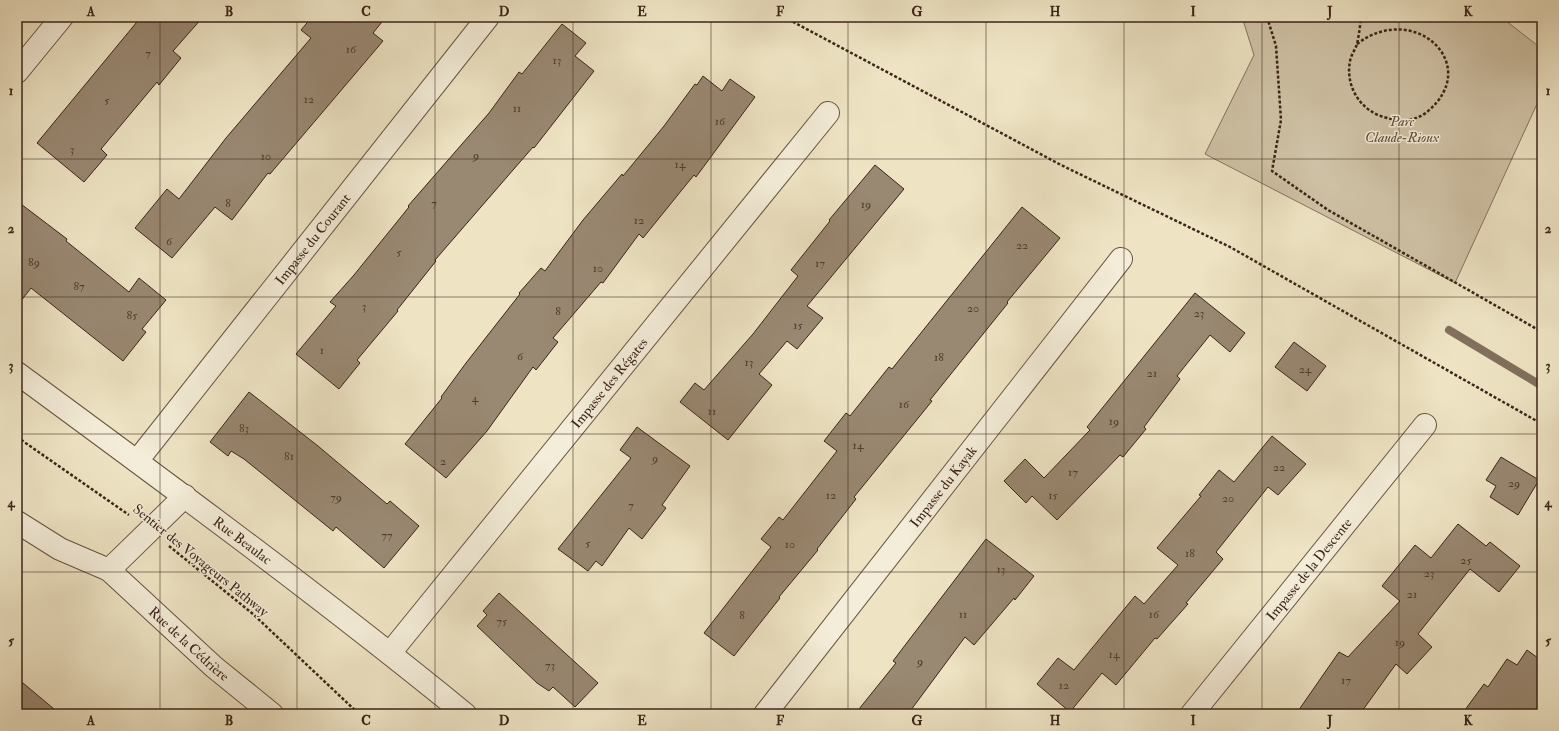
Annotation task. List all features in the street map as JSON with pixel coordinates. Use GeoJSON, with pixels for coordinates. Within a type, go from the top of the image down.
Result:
{"type":"FeatureCollection","features":[{"type":"Feature","properties":{"kind":"street"},"geometry":{"type":"LineString","coordinates":[[17,72],[62,17]]}},
{"type":"Feature","properties":{"kind":"street","name":"Impasse du Courant"},"geometry":{"type":"LineString","coordinates":[[137,461],[488,17]]}},
{"type":"Feature","properties":{"kind":"street","name":"Impasse des Régates"},"geometry":{"type":"LineString","coordinates":[[390,654],[828,113]]}},
{"type":"Feature","properties":{"kind":"street","name":"Impasse du Kayak"},"geometry":{"type":"LineString","coordinates":[[765,714],[1121,259]]}},
{"type":"Feature","properties":{"kind":"street","name":"Rue Beaulac"},"geometry":{"type":"LineString","coordinates":[[17,373],[184,496],[390,654],[465,714]]}},
{"type":"Feature","properties":{"kind":"street","name":"Impasse de la Descente"},"geometry":{"type":"LineString","coordinates":[[1192,714],[1425,425]]}},
{"type":"Feature","properties":{"kind":"street"},"geometry":{"type":"LineString","coordinates":[[109,570],[184,496]]}},
{"type":"Feature","properties":{"kind":"street","name":"Rue de la Cédrière"},"geometry":{"type":"LineString","coordinates":[[17,522],[60,549],[109,570],[214,667],[272,714]]}},
{"type":"Feature","properties":{"kind":"path"},"geometry":{"type":"LineString","coordinates":[[784,17],[1062,164],[1230,247],[1542,424]]}},
{"type":"Feature","properties":{"kind":"path"},"geometry":{"type":"LineString","coordinates":[[1267,17],[1276,46],[1281,120],[1272,171],[1328,210],[1542,332]]}},
{"type":"Feature","properties":{"kind":"path"},"geometry":{"type":"LineString","coordinates":[[1361,17],[1357,44],[1350,60],[1349,77],[1353,91],[1363,106],[1377,116],[1394,120],[1408,120],[1424,114],[1437,104],[1446,89],[1449,66],[1444,49],[1437,39]]}},
{"type":"Feature","properties":{"kind":"path"},"geometry":{"type":"LineString","coordinates":[[1357,44],[1364,36]]}},
{"type":"Feature","properties":{"kind":"path","name":"Sentier des Voyageurs Pathway"},"geometry":{"type":"LineString","coordinates":[[17,437],[117,504],[253,614],[359,714]]}},
{"type":"Feature","properties":{"kind":"green space","name":"Parc Claude-Rioux"},"geometry":{"type":"Polygon","coordinates":[[[1242,17],[1501,17],[1542,49],[1542,93],[1455,283],[1205,154],[1254,55],[1242,17]]]}},
{"type":"Feature","properties":{"kind":"building"},"geometry":{"type":"Polygon","coordinates":[[[141,17],[203,17],[173,51],[181,58],[159,85],[157,82],[101,149],[107,155],[84,182],[37,143],[141,17]]]}},
{"type":"Feature","properties":{"kind":"building"},"geometry":{"type":"Polygon","coordinates":[[[312,17],[386,17],[373,33],[383,41],[270,174],[268,173],[232,220],[215,207],[172,258],[135,228],[167,189],[179,199],[226,138],[311,38],[301,30],[312,17]]]}},
{"type":"Feature","properties":{"kind":"building"},"geometry":{"type":"Polygon","coordinates":[[[562,24],[586,43],[575,56],[594,71],[534,148],[533,147],[435,260],[436,261],[397,310],[398,311],[357,360],[360,363],[339,389],[296,354],[336,306],[330,302],[354,275],[409,207],[408,206],[489,113],[519,72],[522,74],[562,24]]]}},
{"type":"Feature","properties":{"kind":"building"},"geometry":{"type":"Polygon","coordinates":[[[703,76],[722,91],[730,79],[755,97],[696,177],[694,175],[643,238],[639,234],[603,283],[601,282],[553,338],[558,342],[536,370],[533,367],[487,431],[446,478],[405,444],[442,398],[441,397],[466,363],[520,294],[519,293],[541,268],[545,271],[583,220],[622,174],[623,176],[664,126],[695,84],[697,85],[703,76]]]}},
{"type":"Feature","properties":{"kind":"building"},"geometry":{"type":"Polygon","coordinates":[[[875,165],[904,189],[807,306],[823,318],[797,349],[787,341],[759,374],[772,385],[728,440],[680,402],[695,383],[704,390],[753,334],[798,276],[791,270],[830,221],[829,220],[875,165]]]}},
{"type":"Feature","properties":{"kind":"building"},"geometry":{"type":"Polygon","coordinates":[[[17,201],[67,239],[66,241],[129,292],[139,278],[166,300],[142,329],[146,332],[123,361],[31,288],[17,306],[17,201]]]}},
{"type":"Feature","properties":{"kind":"building"},"geometry":{"type":"Polygon","coordinates":[[[1022,207],[1060,238],[1007,302],[1008,303],[930,400],[932,401],[854,497],[856,499],[817,549],[818,550],[779,597],[780,598],[734,656],[704,633],[771,547],[761,539],[779,517],[783,520],[837,451],[824,441],[846,413],[850,416],[889,367],[892,369],[1022,207]]]}},
{"type":"Feature","properties":{"kind":"building"},"geometry":{"type":"Polygon","coordinates":[[[1195,293],[1245,333],[1230,352],[1210,335],[1177,376],[1180,379],[1144,427],[1146,429],[1123,457],[1120,455],[1057,520],[1032,496],[1026,503],[1004,481],[1025,459],[1044,478],[1090,430],[1087,427],[1195,293]]]}},
{"type":"Feature","properties":{"kind":"building"},"geometry":{"type":"Polygon","coordinates":[[[1294,342],[1326,366],[1307,391],[1275,367],[1294,342]]]}},
{"type":"Feature","properties":{"kind":"building"},"geometry":{"type":"Polygon","coordinates":[[[249,392],[318,446],[387,504],[390,501],[419,526],[384,568],[336,527],[333,531],[244,459],[231,451],[228,456],[210,442],[249,392]]]}},
{"type":"Feature","properties":{"kind":"building"},"geometry":{"type":"Polygon","coordinates":[[[637,427],[690,466],[662,505],[666,508],[642,539],[629,528],[602,566],[596,561],[588,571],[558,549],[631,458],[620,450],[637,427]]]}},
{"type":"Feature","properties":{"kind":"building"},"geometry":{"type":"Polygon","coordinates":[[[1272,436],[1306,464],[1278,495],[1268,487],[1216,552],[1223,559],[1186,603],[1188,604],[1157,639],[1155,638],[1116,685],[1102,673],[1070,712],[1037,684],[1058,658],[1074,670],[1135,596],[1144,604],[1178,565],[1157,548],[1201,496],[1199,495],[1219,470],[1234,482],[1272,436]]]}},
{"type":"Feature","properties":{"kind":"building"},"geometry":{"type":"Polygon","coordinates":[[[1501,457],[1539,480],[1518,515],[1490,497],[1496,486],[1486,480],[1501,457]]]}},
{"type":"Feature","properties":{"kind":"building"},"geometry":{"type":"Polygon","coordinates":[[[1458,524],[1486,546],[1490,542],[1520,566],[1499,592],[1470,569],[1418,634],[1432,647],[1407,674],[1396,664],[1360,714],[1296,714],[1339,652],[1348,657],[1400,601],[1382,586],[1415,545],[1431,558],[1458,524]]]}},
{"type":"Feature","properties":{"kind":"building"},"geometry":{"type":"Polygon","coordinates":[[[986,539],[1034,576],[1015,600],[1014,598],[974,645],[965,637],[908,714],[855,714],[896,663],[893,661],[986,539]]]}},
{"type":"Feature","properties":{"kind":"building"},"geometry":{"type":"Polygon","coordinates":[[[499,593],[598,683],[575,707],[553,687],[549,691],[537,683],[477,626],[487,615],[483,611],[499,593]]]}},
{"type":"Feature","properties":{"kind":"building"},"geometry":{"type":"Polygon","coordinates":[[[1527,650],[1542,661],[1542,714],[1462,714],[1484,684],[1488,687],[1507,659],[1517,665],[1527,650]]]}},
{"type":"Feature","properties":{"kind":"building"},"geometry":{"type":"Polygon","coordinates":[[[17,678],[60,714],[17,714],[17,678]]]}},
{"type":"Feature","properties":{"kind":"waterway"},"geometry":{"type":"LineString","coordinates":[[1449,330],[1542,386]]}}]}
